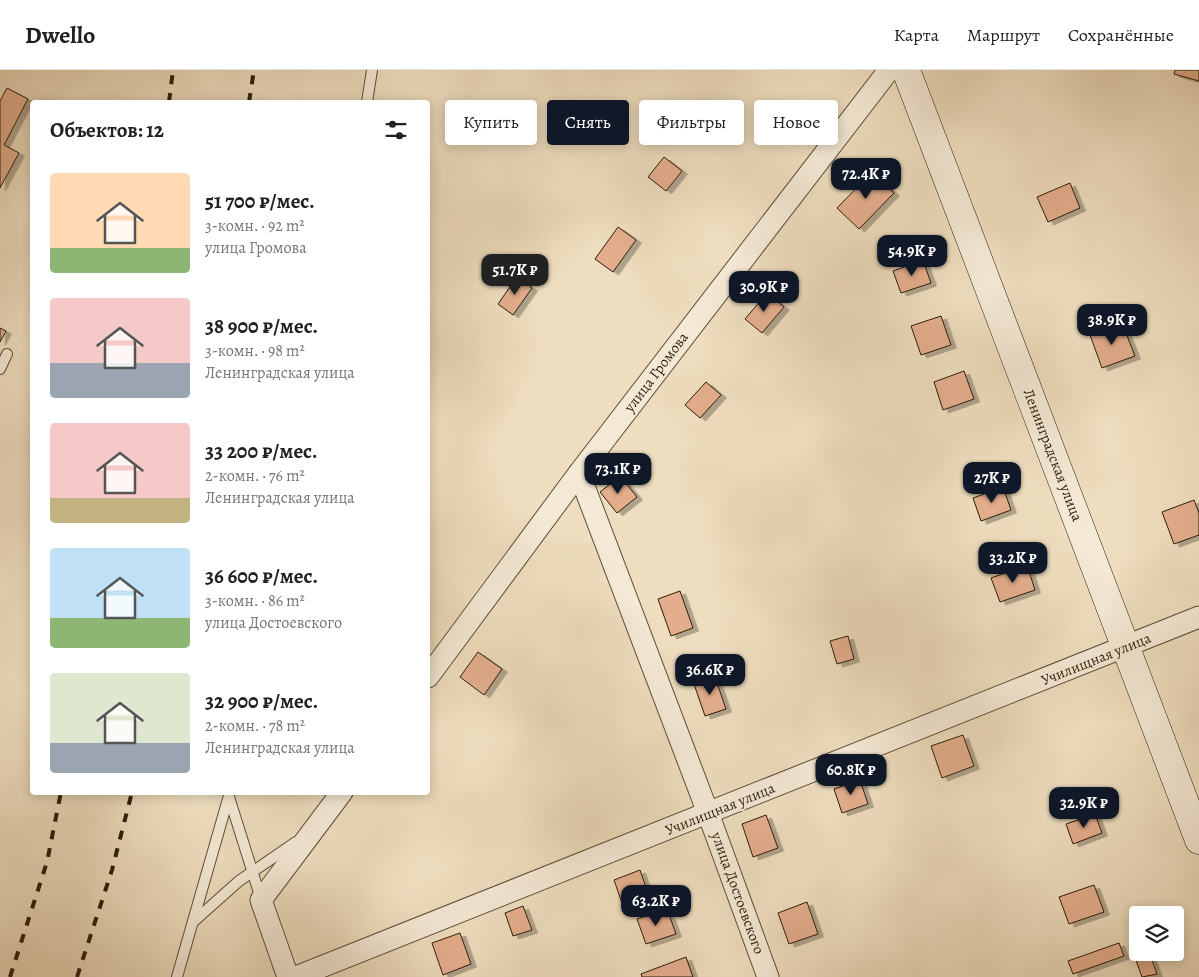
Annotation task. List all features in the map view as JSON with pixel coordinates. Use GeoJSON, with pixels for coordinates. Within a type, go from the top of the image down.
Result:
{"type":"FeatureCollection","features":[{"type":"Feature","properties":{"kind":"street","name":"улица Громова"},"geometry":{"type":"LineString","coordinates":[[430,674],[579,473],[889,70]]}},
{"type":"Feature","properties":{"kind":"street","name":"Ленинградская улица"},"geometry":{"type":"LineString","coordinates":[[906,70],[1199,840]]}},
{"type":"Feature","properties":{"kind":"street","name":"улица Достоевского"},"geometry":{"type":"LineString","coordinates":[[579,473],[768,977]]}},
{"type":"Feature","properties":{"kind":"street","name":"Училищная улица"},"geometry":{"type":"LineString","coordinates":[[296,977],[1126,648],[1199,617]]}},
{"type":"Feature","properties":{"kind":"street"},"geometry":{"type":"LineString","coordinates":[[288,977],[261,900],[340,795]]}},
{"type":"Feature","properties":{"kind":"lane"},"geometry":{"type":"LineString","coordinates":[[367,100],[372,70]]}},
{"type":"Feature","properties":{"kind":"lane"},"geometry":{"type":"LineString","coordinates":[[0,369],[7,354]]}},
{"type":"Feature","properties":{"kind":"lane"},"geometry":{"type":"LineString","coordinates":[[230,795],[261,900]]}},
{"type":"Feature","properties":{"kind":"lane"},"geometry":{"type":"LineString","coordinates":[[177,977],[230,795]]}},
{"type":"Feature","properties":{"kind":"lane"},"geometry":{"type":"LineString","coordinates":[[192,923],[252,872],[313,831]]}},
{"type":"Feature","properties":{"kind":"building"},"geometry":{"type":"Polygon","coordinates":[[[1175,70],[1199,70],[1199,81],[1174,74],[1175,70]]]}},
{"type":"Feature","properties":{"kind":"building"},"geometry":{"type":"Polygon","coordinates":[[[7,88],[28,99],[4,145],[19,153],[0,188],[0,101],[7,88]]]}},
{"type":"Feature","properties":{"kind":"building"},"geometry":{"type":"Polygon","coordinates":[[[664,157],[682,171],[666,191],[648,177],[664,157]]]}},
{"type":"Feature","properties":{"kind":"building"},"geometry":{"type":"Polygon","coordinates":[[[872,172],[894,193],[859,229],[837,208],[872,172]]]}},
{"type":"Feature","properties":{"kind":"building"},"geometry":{"type":"Polygon","coordinates":[[[1070,183],[1080,208],[1048,222],[1037,197],[1070,183]]]}},
{"type":"Feature","properties":{"kind":"building"},"geometry":{"type":"Polygon","coordinates":[[[618,227],[636,240],[613,272],[595,259],[618,227]]]}},
{"type":"Feature","properties":{"kind":"building"},"geometry":{"type":"Polygon","coordinates":[[[923,260],[931,283],[901,293],[893,271],[923,260]]]}},
{"type":"Feature","properties":{"kind":"building"},"geometry":{"type":"Polygon","coordinates":[[[517,277],[532,288],[513,315],[498,304],[517,277]]]}},
{"type":"Feature","properties":{"kind":"building"},"geometry":{"type":"Polygon","coordinates":[[[767,293],[784,307],[762,333],[745,319],[767,293]]]}},
{"type":"Feature","properties":{"kind":"building"},"geometry":{"type":"Polygon","coordinates":[[[941,316],[951,345],[921,355],[911,326],[941,316]]]}},
{"type":"Feature","properties":{"kind":"building"},"geometry":{"type":"Polygon","coordinates":[[[1122,323],[1135,356],[1102,368],[1090,335],[1122,323]]]}},
{"type":"Feature","properties":{"kind":"building"},"geometry":{"type":"Polygon","coordinates":[[[0,328],[6,331],[0,342],[0,328]]]}},
{"type":"Feature","properties":{"kind":"building"},"geometry":{"type":"Polygon","coordinates":[[[964,371],[974,399],[943,410],[934,382],[964,371]]]}},
{"type":"Feature","properties":{"kind":"building"},"geometry":{"type":"Polygon","coordinates":[[[706,382],[721,395],[700,418],[685,405],[706,382]]]}},
{"type":"Feature","properties":{"kind":"building"},"geometry":{"type":"Polygon","coordinates":[[[620,476],[637,497],[617,513],[600,492],[620,476]]]}},
{"type":"Feature","properties":{"kind":"building"},"geometry":{"type":"Polygon","coordinates":[[[1003,487],[1011,510],[981,521],[973,498],[1003,487]]]}},
{"type":"Feature","properties":{"kind":"building"},"geometry":{"type":"Polygon","coordinates":[[[1194,500],[1199,513],[1199,535],[1174,544],[1162,512],[1194,500]]]}},
{"type":"Feature","properties":{"kind":"building"},"geometry":{"type":"Polygon","coordinates":[[[1027,565],[1035,590],[1000,602],[991,578],[1027,565]]]}},
{"type":"Feature","properties":{"kind":"building"},"geometry":{"type":"Polygon","coordinates":[[[680,591],[693,628],[671,636],[658,599],[680,591]]]}},
{"type":"Feature","properties":{"kind":"building"},"geometry":{"type":"Polygon","coordinates":[[[848,636],[854,659],[837,664],[830,641],[848,636]]]}},
{"type":"Feature","properties":{"kind":"building"},"geometry":{"type":"Polygon","coordinates":[[[478,652],[502,669],[484,695],[460,677],[478,652]]]}},
{"type":"Feature","properties":{"kind":"building"},"geometry":{"type":"Polygon","coordinates":[[[715,677],[726,709],[705,716],[694,684],[715,677]]]}},
{"type":"Feature","properties":{"kind":"building"},"geometry":{"type":"Polygon","coordinates":[[[963,735],[974,766],[942,778],[931,746],[963,735]]]}},
{"type":"Feature","properties":{"kind":"building"},"geometry":{"type":"Polygon","coordinates":[[[860,780],[868,804],[842,813],[834,789],[860,780]]]}},
{"type":"Feature","properties":{"kind":"building"},"geometry":{"type":"Polygon","coordinates":[[[1095,814],[1102,833],[1073,844],[1066,824],[1095,814]]]}},
{"type":"Feature","properties":{"kind":"building"},"geometry":{"type":"Polygon","coordinates":[[[766,815],[778,848],[753,857],[742,824],[766,815]]]}},
{"type":"Feature","properties":{"kind":"building"},"geometry":{"type":"Polygon","coordinates":[[[640,870],[648,893],[622,903],[614,880],[640,870]]]}},
{"type":"Feature","properties":{"kind":"building"},"geometry":{"type":"Polygon","coordinates":[[[1094,885],[1104,912],[1069,924],[1059,897],[1094,885]]]}},
{"type":"Feature","properties":{"kind":"building"},"geometry":{"type":"Polygon","coordinates":[[[807,902],[818,934],[789,944],[778,913],[807,902]]]}},
{"type":"Feature","properties":{"kind":"building"},"geometry":{"type":"Polygon","coordinates":[[[523,906],[532,930],[513,936],[505,913],[523,906]]]}},
{"type":"Feature","properties":{"kind":"building"},"geometry":{"type":"Polygon","coordinates":[[[667,909],[676,934],[646,944],[637,919],[667,909]]]}},
{"type":"Feature","properties":{"kind":"building"},"geometry":{"type":"Polygon","coordinates":[[[460,933],[471,964],[443,975],[432,943],[460,933]]]}},
{"type":"Feature","properties":{"kind":"building"},"geometry":{"type":"Polygon","coordinates":[[[1119,943],[1124,956],[1073,974],[1068,961],[1119,943]]]}},
{"type":"Feature","properties":{"kind":"building"},"geometry":{"type":"Polygon","coordinates":[[[686,957],[693,977],[642,977],[641,974],[686,957]]]}},
{"type":"Feature","properties":{"kind":"building"},"geometry":{"type":"Polygon","coordinates":[[[1136,961],[1152,961],[1157,974],[1142,977],[1136,961]]]}},
{"type":"Feature","properties":{"kind":"railway"},"geometry":{"type":"LineString","coordinates":[[169,100],[173,70]]}},
{"type":"Feature","properties":{"kind":"railway"},"geometry":{"type":"LineString","coordinates":[[249,100],[254,70]]}},
{"type":"Feature","properties":{"kind":"railway"},"geometry":{"type":"LineString","coordinates":[[10,977],[47,862],[60,795]]}},
{"type":"Feature","properties":{"kind":"railway"},"geometry":{"type":"LineString","coordinates":[[77,977],[112,870],[131,795]]}}]}
